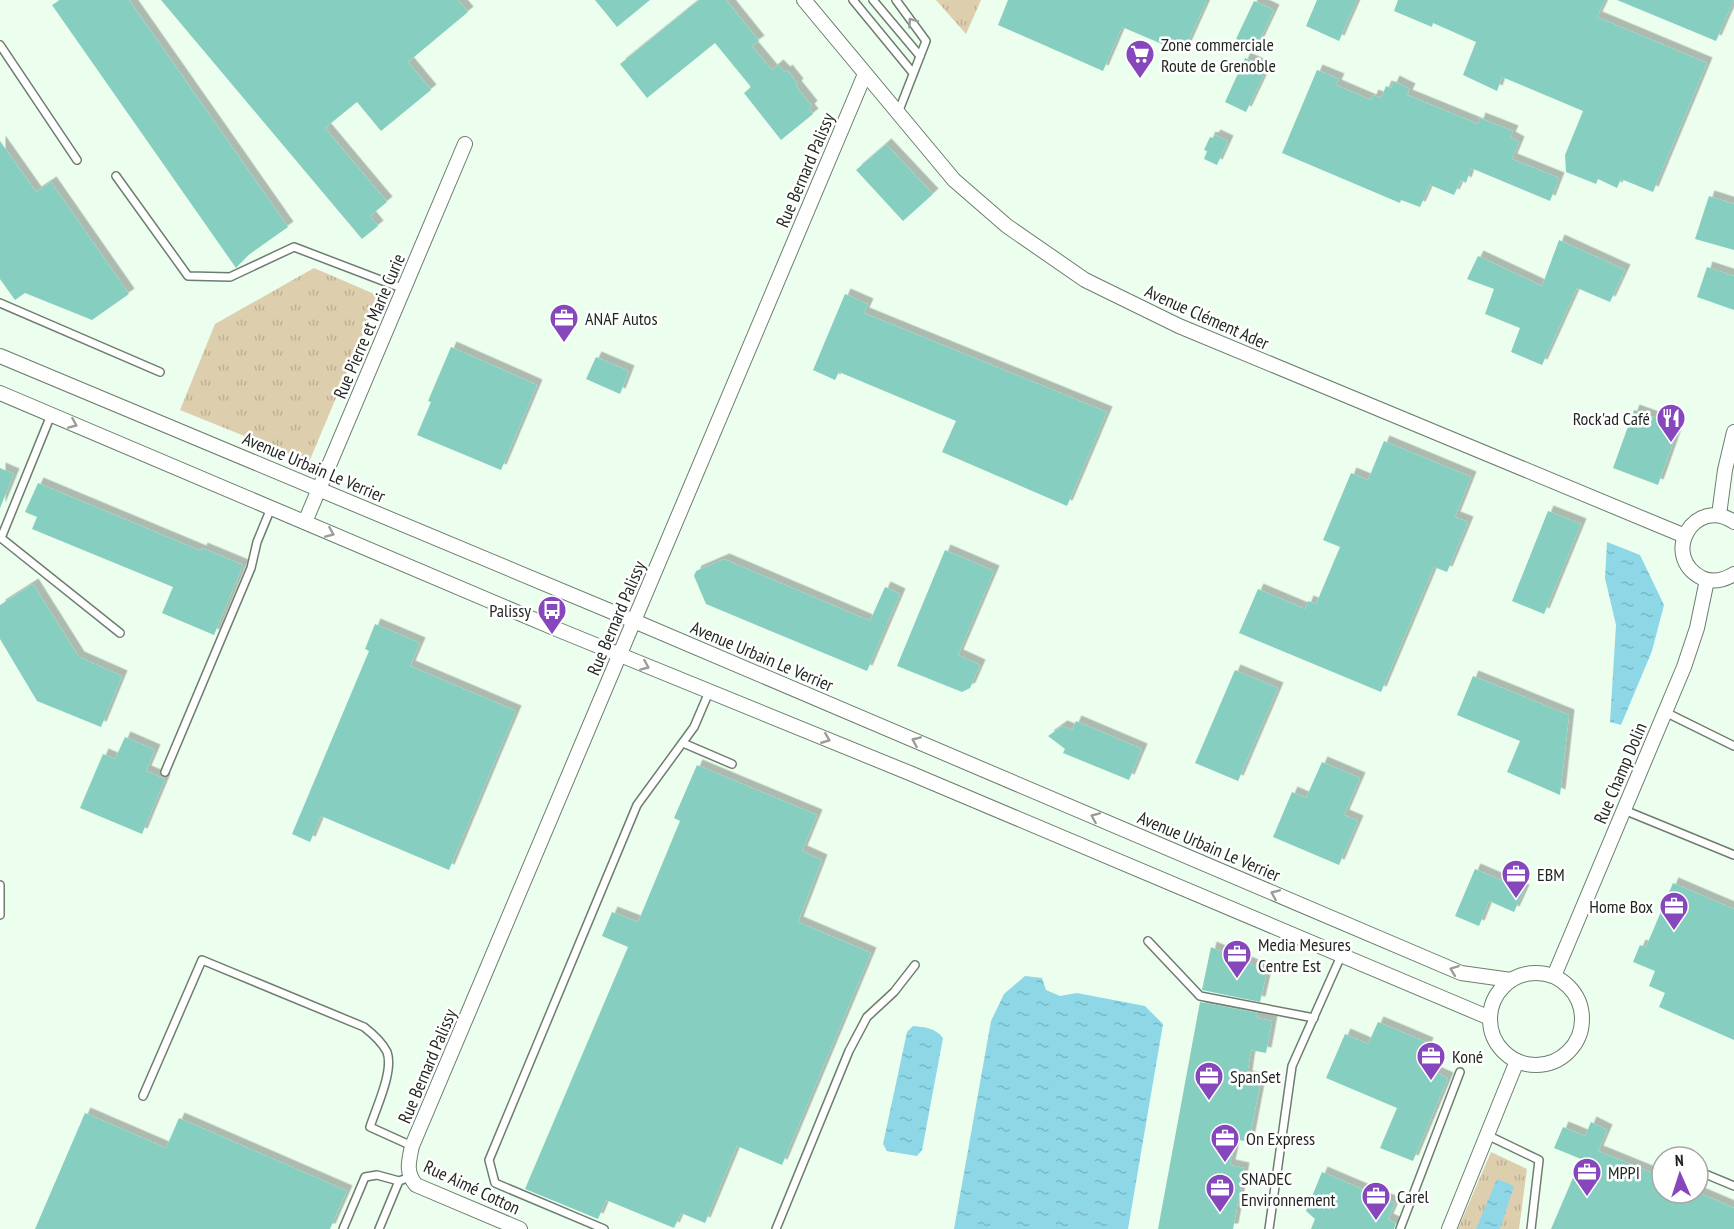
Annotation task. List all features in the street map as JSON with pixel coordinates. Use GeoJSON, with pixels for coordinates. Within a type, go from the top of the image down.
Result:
{"type":"FeatureCollection","features":[{"type":"Feature","properties":{"kind":"street","name":"Avenue Clément Ader"},"geometry":{"type":"LineString","coordinates":[[804,0],[954,180],[1007,226],[1084,280],[1179,326],[1685,536]]}},
{"type":"Feature","properties":{"kind":"street","name":"Rue Bernard Palissy"},"geometry":{"type":"LineString","coordinates":[[404,1179],[412,1146],[865,74]]}},
{"type":"Feature","properties":{"kind":"street","name":"Rue Pierre et Marie Curie"},"geometry":{"type":"LineString","coordinates":[[305,522],[465,144]]}},
{"type":"Feature","properties":{"kind":"street","name":"Avenue Urbain Le Verrier"},"geometry":{"type":"LineString","coordinates":[[0,356],[634,621],[1461,973],[1511,980]]}},
{"type":"Feature","properties":{"kind":"street"},"geometry":{"type":"LineString","coordinates":[[0,393],[708,692],[912,774],[1490,1018]]}},
{"type":"Feature","properties":{"kind":"street"},"geometry":{"type":"LineString","coordinates":[[1719,515],[1725,470],[1734,432]]}},
{"type":"Feature","properties":{"kind":"street"},"geometry":{"type":"LineString","coordinates":[[1734,522],[1719,515],[1698,520],[1690,526],[1682,549],[1685,563],[1694,574],[1707,580],[1717,581],[1734,574]]}},
{"type":"Feature","properties":{"kind":"street","name":"Rue Champ Dolin"},"geometry":{"type":"LineString","coordinates":[[1554,976],[1684,667],[1697,628],[1707,580]]}},
{"type":"Feature","properties":{"kind":"street"},"geometry":{"type":"LineString","coordinates":[[1539,973],[1554,976],[1571,989],[1582,1009],[1582,1024],[1578,1038],[1570,1050],[1558,1059],[1544,1064],[1516,1061],[1498,1043],[1493,1033],[1490,1018],[1493,1003],[1500,990],[1511,980],[1525,974],[1539,973]]}},
{"type":"Feature","properties":{"kind":"street"},"geometry":{"type":"LineString","coordinates":[[1449,1229],[1516,1061]]}},
{"type":"Feature","properties":{"kind":"street","name":"Rue Aimé Cotton"},"geometry":{"type":"LineString","coordinates":[[404,1179],[520,1229]]}},
{"type":"Feature","properties":{"kind":"lane"},"geometry":{"type":"LineString","coordinates":[[853,0],[913,73]]}},
{"type":"Feature","properties":{"kind":"lane"},"geometry":{"type":"LineString","coordinates":[[873,0],[920,56]]}},
{"type":"Feature","properties":{"kind":"lane"},"geometry":{"type":"LineString","coordinates":[[896,0],[926,41],[898,113]]}},
{"type":"Feature","properties":{"kind":"lane"},"geometry":{"type":"LineString","coordinates":[[0,45],[77,160]]}},
{"type":"Feature","properties":{"kind":"lane"},"geometry":{"type":"LineString","coordinates":[[116,176],[188,276],[230,277],[294,247],[404,289]]}},
{"type":"Feature","properties":{"kind":"lane"},"geometry":{"type":"LineString","coordinates":[[0,303],[160,372]]}},
{"type":"Feature","properties":{"kind":"lane"},"geometry":{"type":"LineString","coordinates":[[51,415],[1,538],[120,633]]}},
{"type":"Feature","properties":{"kind":"lane"},"geometry":{"type":"LineString","coordinates":[[165,772],[251,568],[257,542],[271,508]]}},
{"type":"Feature","properties":{"kind":"lane"},"geometry":{"type":"LineString","coordinates":[[604,1229],[495,1183],[489,1160],[637,805],[694,727],[708,692]]}},
{"type":"Feature","properties":{"kind":"lane"},"geometry":{"type":"LineString","coordinates":[[1665,712],[1734,746]]}},
{"type":"Feature","properties":{"kind":"lane"},"geometry":{"type":"LineString","coordinates":[[682,743],[732,764]]}},
{"type":"Feature","properties":{"kind":"lane"},"geometry":{"type":"LineString","coordinates":[[1624,810],[1734,855]]}},
{"type":"Feature","properties":{"kind":"lane"},"geometry":{"type":"LineString","coordinates":[[0,885],[0,915]]}},
{"type":"Feature","properties":{"kind":"lane"},"geometry":{"type":"LineString","coordinates":[[1148,941],[1200,996],[1314,1018]]}},
{"type":"Feature","properties":{"kind":"lane"},"geometry":{"type":"LineString","coordinates":[[1269,1229],[1292,1065],[1341,957]]}},
{"type":"Feature","properties":{"kind":"lane"},"geometry":{"type":"LineString","coordinates":[[143,1096],[202,960],[364,1027],[375,1036],[387,1054],[389,1068],[370,1127],[412,1146]]}},
{"type":"Feature","properties":{"kind":"lane"},"geometry":{"type":"LineString","coordinates":[[776,1229],[849,1051],[867,1017],[894,992],[915,965]]}},
{"type":"Feature","properties":{"kind":"lane"},"geometry":{"type":"LineString","coordinates":[[1400,1229],[1460,1072]]}},
{"type":"Feature","properties":{"kind":"lane"},"geometry":{"type":"LineString","coordinates":[[1487,1134],[1539,1160],[1531,1229]]}},
{"type":"Feature","properties":{"kind":"lane"},"geometry":{"type":"LineString","coordinates":[[343,1229],[365,1177],[377,1175],[404,1179],[379,1229]]}},
{"type":"Feature","properties":{"kind":"lane"},"geometry":{"type":"LineString","coordinates":[[1710,1176],[1734,1186]]}},
{"type":"Feature","properties":{"kind":"green space"},"geometry":{"type":"Polygon","coordinates":[[[936,0],[981,0],[966,34],[936,0]]]}},
{"type":"Feature","properties":{"kind":"green space"},"geometry":{"type":"Polygon","coordinates":[[[314,268],[379,296],[309,462],[180,410],[215,324],[314,268]]]}},
{"type":"Feature","properties":{"kind":"green space"},"geometry":{"type":"Polygon","coordinates":[[[1491,1152],[1527,1169],[1519,1229],[1458,1229],[1491,1152]]]}},
{"type":"Feature","properties":{"kind":"water"},"geometry":{"type":"Polygon","coordinates":[[[1607,542],[1640,555],[1664,605],[1652,651],[1621,725],[1610,722],[1616,625],[1605,578],[1607,542]]]}},
{"type":"Feature","properties":{"kind":"water"},"geometry":{"type":"Polygon","coordinates":[[[1025,976],[1042,978],[1046,990],[1060,996],[1077,993],[1145,1006],[1163,1024],[1128,1229],[954,1229],[991,1021],[1004,994],[1025,976]]]}},
{"type":"Feature","properties":{"kind":"water"},"geometry":{"type":"Polygon","coordinates":[[[913,1026],[933,1030],[943,1038],[922,1150],[917,1156],[887,1151],[883,1144],[907,1032],[913,1026]]]}},
{"type":"Feature","properties":{"kind":"water"},"geometry":{"type":"Polygon","coordinates":[[[1497,1179],[1514,1186],[1500,1229],[1476,1229],[1497,1179]]]}},
{"type":"Feature","properties":{"kind":"building"},"geometry":{"type":"Polygon","coordinates":[[[60,0],[129,0],[288,227],[247,256],[236,268],[52,5],[60,0]]]}},
{"type":"Feature","properties":{"kind":"building"},"geometry":{"type":"Polygon","coordinates":[[[161,0],[458,0],[468,12],[408,62],[431,90],[381,131],[357,102],[325,128],[387,202],[370,216],[378,226],[362,239],[161,0]]]}},
{"type":"Feature","properties":{"kind":"building"},"geometry":{"type":"Polygon","coordinates":[[[595,0],[650,0],[617,27],[595,0]]]}},
{"type":"Feature","properties":{"kind":"building"},"geometry":{"type":"Polygon","coordinates":[[[699,0],[726,0],[759,41],[752,46],[772,70],[778,65],[785,72],[787,70],[812,106],[809,109],[813,114],[781,140],[744,93],[751,87],[715,43],[647,98],[620,64],[699,0]]]}},
{"type":"Feature","properties":{"kind":"building"},"geometry":{"type":"Polygon","coordinates":[[[1008,0],[1207,0],[1183,53],[1122,27],[1103,71],[998,25],[1008,0]]]}},
{"type":"Feature","properties":{"kind":"building"},"geometry":{"type":"Polygon","coordinates":[[[1317,0],[1357,0],[1339,41],[1306,26],[1317,0]]]}},
{"type":"Feature","properties":{"kind":"building"},"geometry":{"type":"Polygon","coordinates":[[[1398,0],[1605,0],[1597,17],[1707,63],[1653,192],[1621,179],[1617,188],[1598,179],[1596,184],[1566,172],[1565,155],[1583,111],[1502,77],[1497,91],[1463,75],[1476,42],[1433,23],[1432,27],[1394,11],[1398,0]]]}},
{"type":"Feature","properties":{"kind":"building"},"geometry":{"type":"Polygon","coordinates":[[[1617,0],[1734,0],[1716,41],[1617,0]]]}},
{"type":"Feature","properties":{"kind":"building"},"geometry":{"type":"Polygon","coordinates":[[[1254,1],[1274,10],[1256,48],[1236,39],[1254,1]]]}},
{"type":"Feature","properties":{"kind":"building"},"geometry":{"type":"Polygon","coordinates":[[[1245,58],[1267,68],[1246,112],[1225,102],[1245,58]]]}},
{"type":"Feature","properties":{"kind":"building"},"geometry":{"type":"Polygon","coordinates":[[[1317,70],[1339,79],[1336,85],[1371,100],[1373,95],[1381,98],[1386,86],[1391,88],[1394,81],[1410,89],[1407,95],[1478,124],[1480,118],[1513,131],[1510,137],[1519,142],[1512,159],[1559,178],[1550,201],[1471,168],[1466,183],[1461,180],[1454,195],[1430,185],[1420,207],[1401,200],[1400,203],[1282,153],[1317,70]]]}},
{"type":"Feature","properties":{"kind":"building"},"geometry":{"type":"Polygon","coordinates":[[[1215,135],[1228,141],[1217,165],[1204,159],[1207,151],[1204,150],[1210,137],[1213,138],[1215,135]]]}},
{"type":"Feature","properties":{"kind":"building"},"geometry":{"type":"Polygon","coordinates":[[[0,141],[36,192],[51,182],[129,294],[92,320],[25,293],[15,300],[0,279],[0,141]]]}},
{"type":"Feature","properties":{"kind":"building"},"geometry":{"type":"Polygon","coordinates":[[[886,144],[933,194],[903,221],[856,170],[886,144]]]}},
{"type":"Feature","properties":{"kind":"building"},"geometry":{"type":"Polygon","coordinates":[[[1709,196],[1734,204],[1734,250],[1695,239],[1709,196]]]}},
{"type":"Feature","properties":{"kind":"building"},"geometry":{"type":"Polygon","coordinates":[[[1559,240],[1625,270],[1610,302],[1577,288],[1542,365],[1511,352],[1520,328],[1485,314],[1494,289],[1467,279],[1478,256],[1542,286],[1559,240]]]}},
{"type":"Feature","properties":{"kind":"building"},"geometry":{"type":"Polygon","coordinates":[[[1707,267],[1734,276],[1734,310],[1697,297],[1707,267]]]}},
{"type":"Feature","properties":{"kind":"building"},"geometry":{"type":"Polygon","coordinates":[[[845,294],[868,304],[864,313],[1107,412],[1067,506],[942,452],[956,421],[839,372],[835,380],[813,370],[845,294]]]}},
{"type":"Feature","properties":{"kind":"building"},"geometry":{"type":"Polygon","coordinates":[[[451,347],[537,385],[501,470],[417,435],[431,402],[428,401],[451,347]]]}},
{"type":"Feature","properties":{"kind":"building"},"geometry":{"type":"Polygon","coordinates":[[[596,357],[629,371],[620,394],[586,379],[596,357]]]}},
{"type":"Feature","properties":{"kind":"building"},"geometry":{"type":"Polygon","coordinates":[[[1634,410],[1679,426],[1658,485],[1613,468],[1634,410]]]}},
{"type":"Feature","properties":{"kind":"building"},"geometry":{"type":"Polygon","coordinates":[[[1384,441],[1471,477],[1455,517],[1468,522],[1447,572],[1434,567],[1381,692],[1239,633],[1258,589],[1305,609],[1308,601],[1316,604],[1340,547],[1323,540],[1351,473],[1368,480],[1384,441]]]}},
{"type":"Feature","properties":{"kind":"building"},"geometry":{"type":"Polygon","coordinates":[[[0,468],[14,474],[0,508],[0,468]]]}},
{"type":"Feature","properties":{"kind":"building"},"geometry":{"type":"Polygon","coordinates":[[[38,483],[201,551],[202,548],[243,565],[214,635],[162,613],[173,587],[32,529],[37,517],[25,512],[38,483]]]}},
{"type":"Feature","properties":{"kind":"building"},"geometry":{"type":"Polygon","coordinates":[[[1548,511],[1581,524],[1544,614],[1512,601],[1548,511]]]}},
{"type":"Feature","properties":{"kind":"building"},"geometry":{"type":"Polygon","coordinates":[[[945,550],[994,571],[958,655],[980,665],[970,688],[962,692],[897,666],[945,550]]]}},
{"type":"Feature","properties":{"kind":"building"},"geometry":{"type":"Polygon","coordinates":[[[724,559],[870,621],[885,587],[900,594],[867,671],[706,604],[694,576],[696,571],[724,559]]]}},
{"type":"Feature","properties":{"kind":"building"},"geometry":{"type":"Polygon","coordinates":[[[33,584],[79,657],[122,676],[101,727],[37,701],[0,639],[0,605],[33,584]]]}},
{"type":"Feature","properties":{"kind":"building"},"geometry":{"type":"Polygon","coordinates":[[[375,624],[420,643],[410,666],[516,711],[449,870],[321,816],[310,842],[292,834],[369,651],[365,649],[375,624]]]}},
{"type":"Feature","properties":{"kind":"building"},"geometry":{"type":"Polygon","coordinates":[[[1235,670],[1278,688],[1238,781],[1195,763],[1235,670]]]}},
{"type":"Feature","properties":{"kind":"building"},"geometry":{"type":"Polygon","coordinates":[[[1473,676],[1569,715],[1560,795],[1507,772],[1520,741],[1457,715],[1473,676]]]}},
{"type":"Feature","properties":{"kind":"building"},"geometry":{"type":"Polygon","coordinates":[[[1076,721],[1142,749],[1129,780],[1063,753],[1065,749],[1048,736],[1062,726],[1072,730],[1076,721]]]}},
{"type":"Feature","properties":{"kind":"building"},"geometry":{"type":"Polygon","coordinates":[[[125,737],[155,750],[146,771],[165,779],[142,834],[80,808],[103,754],[115,759],[125,737]]]}},
{"type":"Feature","properties":{"kind":"building"},"geometry":{"type":"Polygon","coordinates":[[[1322,762],[1360,778],[1344,815],[1358,821],[1339,865],[1273,837],[1292,792],[1306,798],[1322,762]]]}},
{"type":"Feature","properties":{"kind":"building"},"geometry":{"type":"Polygon","coordinates":[[[697,765],[817,815],[802,851],[822,860],[798,922],[871,953],[782,1165],[737,1146],[705,1223],[681,1213],[674,1228],[606,1200],[598,1219],[525,1189],[628,947],[602,936],[612,912],[638,922],[680,821],[674,818],[697,765]]]}},
{"type":"Feature","properties":{"kind":"building"},"geometry":{"type":"Polygon","coordinates":[[[1475,869],[1524,890],[1514,912],[1489,901],[1479,926],[1455,916],[1475,869]]]}},
{"type":"Feature","properties":{"kind":"building"},"geometry":{"type":"Polygon","coordinates":[[[1673,883],[1734,909],[1734,1040],[1659,1007],[1665,993],[1649,986],[1655,971],[1633,962],[1640,945],[1646,947],[1673,883]]]}},
{"type":"Feature","properties":{"kind":"building"},"geometry":{"type":"Polygon","coordinates":[[[1211,947],[1267,971],[1260,1002],[1202,990],[1211,947]]]}},
{"type":"Feature","properties":{"kind":"building"},"geometry":{"type":"Polygon","coordinates":[[[1200,1002],[1258,1013],[1257,1018],[1272,1021],[1266,1053],[1251,1050],[1247,1076],[1261,1079],[1249,1142],[1235,1139],[1230,1165],[1244,1168],[1233,1229],[1158,1229],[1200,1002]]]}},
{"type":"Feature","properties":{"kind":"building"},"geometry":{"type":"Polygon","coordinates":[[[1378,1022],[1428,1043],[1419,1065],[1448,1078],[1413,1161],[1380,1148],[1397,1108],[1326,1078],[1345,1034],[1368,1044],[1378,1022]]]}},
{"type":"Feature","properties":{"kind":"building"},"geometry":{"type":"Polygon","coordinates":[[[85,1113],[166,1148],[179,1118],[347,1191],[330,1229],[35,1229],[85,1113]]]}},
{"type":"Feature","properties":{"kind":"building"},"geometry":{"type":"Polygon","coordinates":[[[1591,1122],[1607,1130],[1598,1151],[1650,1172],[1650,1205],[1710,1205],[1710,1198],[1734,1208],[1734,1229],[1551,1229],[1581,1159],[1554,1148],[1563,1127],[1585,1136],[1591,1122]]]}},
{"type":"Feature","properties":{"kind":"building"},"geometry":{"type":"Polygon","coordinates":[[[1322,1172],[1395,1203],[1388,1219],[1396,1223],[1394,1229],[1311,1229],[1315,1219],[1306,1211],[1322,1172]]]}},
{"type":"Feature","properties":{"kind":"place","name":"Zone commerciale Route de Grenoble"},"geometry":{"type":"Point","coordinates":[1140,80]}},
{"type":"Feature","properties":{"kind":"place","name":"ANAF Autos"},"geometry":{"type":"Point","coordinates":[564,344]}},
{"type":"Feature","properties":{"kind":"place","name":"Rock'ad Café"},"geometry":{"type":"Point","coordinates":[1671,444]}},
{"type":"Feature","properties":{"kind":"place","name":"Palissy"},"geometry":{"type":"Point","coordinates":[552,636]}},
{"type":"Feature","properties":{"kind":"place","name":"EBM"},"geometry":{"type":"Point","coordinates":[1516,900]}},
{"type":"Feature","properties":{"kind":"place","name":"Home Box"},"geometry":{"type":"Point","coordinates":[1674,932]}},
{"type":"Feature","properties":{"kind":"place","name":"Media Mesures Centre Est"},"geometry":{"type":"Point","coordinates":[1237,980]}},
{"type":"Feature","properties":{"kind":"place","name":"Koné"},"geometry":{"type":"Point","coordinates":[1431,1082]}},
{"type":"Feature","properties":{"kind":"place","name":"SpanSet"},"geometry":{"type":"Point","coordinates":[1209,1102]}},
{"type":"Feature","properties":{"kind":"place","name":"On Express"},"geometry":{"type":"Point","coordinates":[1225,1164]}},
{"type":"Feature","properties":{"kind":"place","name":"MPPI"},"geometry":{"type":"Point","coordinates":[1587,1198]}},
{"type":"Feature","properties":{"kind":"place","name":"SNADEC Environnement"},"geometry":{"type":"Point","coordinates":[1220,1214]}},
{"type":"Feature","properties":{"kind":"place","name":"Carel"},"geometry":{"type":"Point","coordinates":[1376,1222]}}]}
